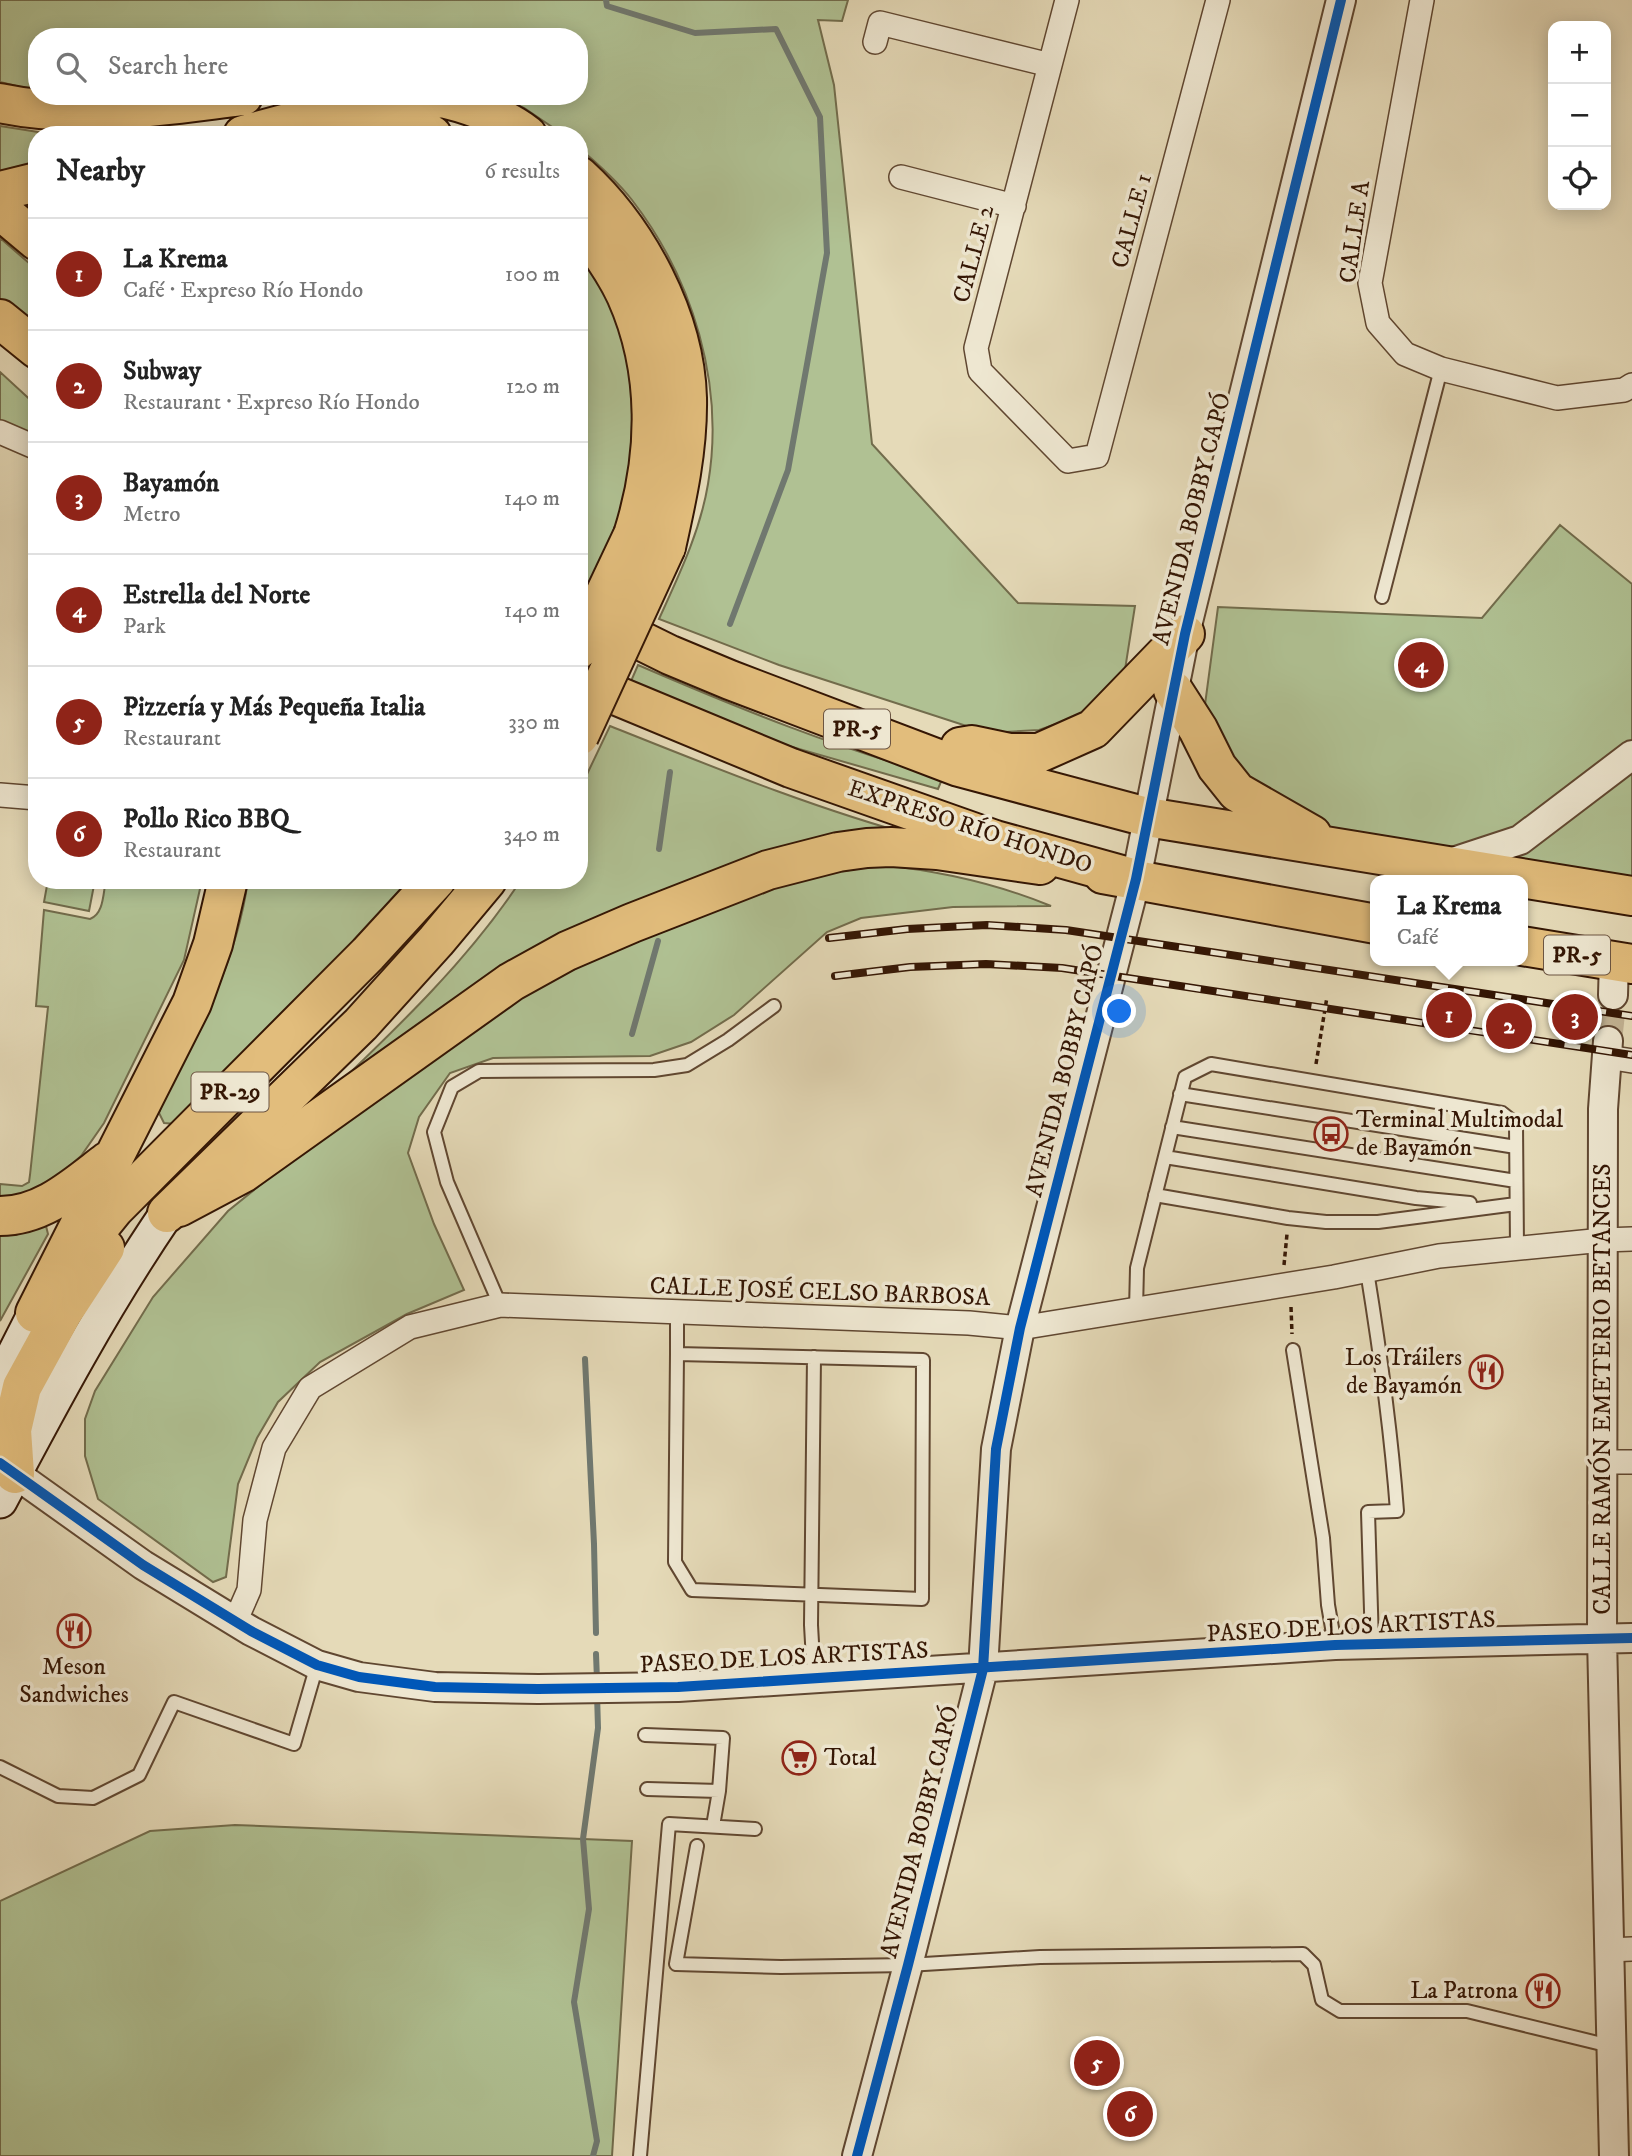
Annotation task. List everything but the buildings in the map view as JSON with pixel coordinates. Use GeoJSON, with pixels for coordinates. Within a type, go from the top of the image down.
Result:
{"type":"FeatureCollection","features":[{"type":"Feature","properties":{"kind":"highway"},"geometry":{"type":"LineString","coordinates":[[0,103],[60,111],[113,111],[176,105]]}},
{"type":"Feature","properties":{"kind":"highway"},"geometry":{"type":"LineString","coordinates":[[277,126],[339,109],[372,105]]}},
{"type":"Feature","properties":{"kind":"highway"},"geometry":{"type":"LineString","coordinates":[[462,105],[500,118],[513,126]]}},
{"type":"Feature","properties":{"kind":"highway"},"geometry":{"type":"LineString","coordinates":[[0,191],[28,184]]}},
{"type":"Feature","properties":{"kind":"highway"},"geometry":{"type":"LineString","coordinates":[[588,185],[620,219],[659,287],[679,347],[687,397],[681,474],[649,541],[588,711]]}},
{"type":"Feature","properties":{"kind":"highway"},"geometry":{"type":"LineString","coordinates":[[0,210],[28,234]]}},
{"type":"Feature","properties":{"kind":"highway"},"geometry":{"type":"LineString","coordinates":[[588,235],[611,267],[626,295],[644,351],[653,412],[650,464],[645,493],[649,541],[588,635]]}},
{"type":"Feature","properties":{"kind":"highway"},"geometry":{"type":"LineString","coordinates":[[0,320],[28,343]]}},
{"type":"Feature","properties":{"kind":"highway","name":"PR-5"},"geometry":{"type":"LineString","coordinates":[[588,614],[694,665],[959,767],[1147,817],[1500,875]]}},
{"type":"Feature","properties":{"kind":"highway"},"geometry":{"type":"LineString","coordinates":[[922,753],[972,745],[1010,753],[1039,753],[1093,729],[1185,634]]}},
{"type":"Feature","properties":{"kind":"highway","name":"EXPRESO RÍO HONDO"},"geometry":{"type":"LineString","coordinates":[[588,684],[791,768],[995,840],[1136,879],[1198,893],[1370,923]]}},
{"type":"Feature","properties":{"kind":"highway"},"geometry":{"type":"LineString","coordinates":[[1173,690],[1198,729],[1217,767],[1237,792],[1332,847]]}},
{"type":"Feature","properties":{"kind":"highway"},"geometry":{"type":"LineString","coordinates":[[167,1213],[243,1174],[511,982],[567,951],[768,870],[838,852],[891,847],[937,850],[1136,879]]}},
{"type":"Feature","properties":{"kind":"highway","name":"PR-5"},"geometry":{"type":"LineString","coordinates":[[1528,879],[1632,896]]}},
{"type":"Feature","properties":{"kind":"highway"},"geometry":{"type":"LineString","coordinates":[[35,1313],[192,1003],[213,944],[226,889]]}},
{"type":"Feature","properties":{"kind":"highway","name":"PR-29"},"geometry":{"type":"LineString","coordinates":[[35,1313],[114,1209],[368,954],[428,889]]}},
{"type":"Feature","properties":{"kind":"highway","name":"PR-29"},"geometry":{"type":"LineString","coordinates":[[167,1213],[361,1024],[479,889]]}},
{"type":"Feature","properties":{"kind":"highway","name":"PR-5"},"geometry":{"type":"LineString","coordinates":[[1528,947],[1623,966]]}},
{"type":"Feature","properties":{"kind":"highway"},"geometry":{"type":"LineString","coordinates":[[5,1479],[15,1408],[22,1387],[62,1314],[89,1269],[112,1238],[169,1170],[219,1103]]}},
{"type":"Feature","properties":{"kind":"highway"},"geometry":{"type":"LineString","coordinates":[[0,1216],[17,1216],[49,1204],[115,1156]]}},
{"type":"Feature","properties":{"kind":"main road","name":"PR-29"},"geometry":{"type":"LineString","coordinates":[[5,1479],[126,1273],[167,1213]]}},
{"type":"Feature","properties":{"kind":"main road","name":"PR-29"},"geometry":{"type":"LineString","coordinates":[[0,1382],[35,1313]]}},
{"type":"Feature","properties":{"kind":"street","name":"CALLE 2"},"geometry":{"type":"LineString","coordinates":[[1067,0],[976,348],[980,371],[1068,461],[1097,456]]}},
{"type":"Feature","properties":{"kind":"street","name":"CALLE 1"},"geometry":{"type":"LineString","coordinates":[[1097,456],[1218,0]]}},
{"type":"Feature","properties":{"kind":"street","name":"AVENIDA BOBBY CAPÓ"},"geometry":{"type":"LineString","coordinates":[[858,2156],[983,1669],[996,1449],[1020,1328],[1136,879],[1185,634],[1341,0]]}},
{"type":"Feature","properties":{"kind":"street","name":"CALLE A"},"geometry":{"type":"LineString","coordinates":[[1422,0],[1370,283],[1378,323],[1405,354],[1441,369],[1556,398],[1624,390],[1632,385]]}},
{"type":"Feature","properties":{"kind":"street"},"geometry":{"type":"LineString","coordinates":[[875,42],[880,23],[1050,65]]}},
{"type":"Feature","properties":{"kind":"street"},"geometry":{"type":"LineString","coordinates":[[901,177],[1014,206]]}},
{"type":"Feature","properties":{"kind":"street"},"geometry":{"type":"LineString","coordinates":[[0,432],[28,445]]}},
{"type":"Feature","properties":{"kind":"street"},"geometry":{"type":"LineString","coordinates":[[1443,866],[1520,840],[1632,755]]}},
{"type":"Feature","properties":{"kind":"street"},"geometry":{"type":"LineString","coordinates":[[0,795],[28,797]]}},
{"type":"Feature","properties":{"kind":"street","name":"CALLE RAMÓN EMETERIO BETANCES"},"geometry":{"type":"LineString","coordinates":[[1614,2156],[1610,2046],[1620,1949],[1602,1638],[1602,1462],[1603,1109],[1616,1053]]}},
{"type":"Feature","properties":{"kind":"street","name":"CALLE JOSÉ CELSO BARBOSA"},"geometry":{"type":"LineString","coordinates":[[235,1622],[248,1590],[255,1520],[274,1448],[310,1388],[410,1327],[500,1305],[969,1323],[1020,1328],[1367,1271],[1439,1256],[1632,1239]]}},
{"type":"Feature","properties":{"kind":"street"},"geometry":{"type":"LineString","coordinates":[[1602,1462],[1632,1462]]}},
{"type":"Feature","properties":{"kind":"street","name":"PASEO DE LOS ARTISTAS"},"geometry":{"type":"LineString","coordinates":[[5,1479],[235,1622],[317,1665],[359,1677],[435,1687],[678,1687],[1372,1643],[1632,1638]]}},
{"type":"Feature","properties":{"kind":"lane"},"geometry":{"type":"LineString","coordinates":[[1382,597],[1441,369]]}},
{"type":"Feature","properties":{"kind":"lane"},"geometry":{"type":"LineString","coordinates":[[500,1305],[447,1182],[434,1132],[452,1087],[479,1072],[654,1070],[687,1065],[728,1040],[774,1006]]}},
{"type":"Feature","properties":{"kind":"lane"},"geometry":{"type":"LineString","coordinates":[[1136,1310],[1136,1268],[1185,1077],[1211,1065],[1502,1113],[1516,1124],[1517,1248]]}},
{"type":"Feature","properties":{"kind":"lane"},"geometry":{"type":"LineString","coordinates":[[1180,1094],[1516,1147]]}},
{"type":"Feature","properties":{"kind":"lane"},"geometry":{"type":"LineString","coordinates":[[1172,1127],[1516,1181]]}},
{"type":"Feature","properties":{"kind":"lane"},"geometry":{"type":"LineString","coordinates":[[1164,1157],[1416,1198],[1516,1204]]}},
{"type":"Feature","properties":{"kind":"lane"},"geometry":{"type":"LineString","coordinates":[[1156,1195],[1288,1219],[1326,1222],[1378,1222],[1446,1211],[1516,1204]]}},
{"type":"Feature","properties":{"kind":"lane"},"geometry":{"type":"LineString","coordinates":[[1367,1271],[1384,1372],[1396,1511],[1367,1512],[1372,1643]]}},
{"type":"Feature","properties":{"kind":"lane"},"geometry":{"type":"LineString","coordinates":[[677,1311],[676,1562],[692,1590],[922,1599],[923,1360],[677,1354]]}},
{"type":"Feature","properties":{"kind":"lane"},"geometry":{"type":"LineString","coordinates":[[1293,1350],[1323,1538],[1328,1605],[1335,1645]]}},
{"type":"Feature","properties":{"kind":"lane"},"geometry":{"type":"LineString","coordinates":[[814,1357],[811,1594],[814,1679]]}},
{"type":"Feature","properties":{"kind":"lane"},"geometry":{"type":"LineString","coordinates":[[0,1768],[58,1796],[93,1798],[139,1775],[174,1702],[294,1744],[317,1665]]}},
{"type":"Feature","properties":{"kind":"lane"},"geometry":{"type":"LineString","coordinates":[[645,1735],[723,1738],[713,1826]]}},
{"type":"Feature","properties":{"kind":"lane"},"geometry":{"type":"LineString","coordinates":[[647,1789],[719,1791]]}},
{"type":"Feature","properties":{"kind":"lane"},"geometry":{"type":"LineString","coordinates":[[640,2156],[669,1824],[755,1829]]}},
{"type":"Feature","properties":{"kind":"lane"},"geometry":{"type":"LineString","coordinates":[[697,1846],[676,1964],[781,1967],[908,1965],[1040,1957],[1303,1954],[1314,1965],[1322,2000],[1340,2011],[1467,2011],[1610,2046]]}},
{"type":"Feature","properties":{"kind":"green space"},"geometry":{"type":"Polygon","coordinates":[[[0,0],[848,0],[842,21],[818,20],[834,85],[872,444],[1018,603],[1135,606],[1124,676],[1093,711],[1039,730],[988,733],[779,665],[659,619],[694,536],[708,484],[712,409],[708,371],[699,334],[672,264],[653,231],[620,186],[588,156],[588,126],[551,126],[516,105],[588,105],[588,28],[28,28],[28,89],[0,82],[0,0]]]}},
{"type":"Feature","properties":{"kind":"green space"},"geometry":{"type":"Polygon","coordinates":[[[0,126],[28,130],[28,175],[0,181],[0,126]]]}},
{"type":"Feature","properties":{"kind":"green space"},"geometry":{"type":"Polygon","coordinates":[[[0,238],[28,262],[28,324],[0,300],[0,238]]]}},
{"type":"Feature","properties":{"kind":"green space"},"geometry":{"type":"Polygon","coordinates":[[[588,265],[605,290],[630,359],[637,439],[622,512],[590,587],[588,265]]]}},
{"type":"Feature","properties":{"kind":"green space"},"geometry":{"type":"Polygon","coordinates":[[[0,372],[28,398],[28,437],[0,421],[0,372]]]}},
{"type":"Feature","properties":{"kind":"green space"},"geometry":{"type":"Polygon","coordinates":[[[1560,525],[1632,584],[1632,880],[1406,847],[1308,822],[1236,773],[1204,712],[1218,607],[1482,618],[1560,525]]]}},
{"type":"Feature","properties":{"kind":"green space"},"geometry":{"type":"Polygon","coordinates":[[[638,665],[789,727],[865,754],[943,777],[938,789],[751,735],[628,688],[638,665]]]}},
{"type":"Feature","properties":{"kind":"green space"},"geometry":{"type":"Polygon","coordinates":[[[610,726],[804,801],[923,838],[810,851],[331,1091],[407,1017],[456,964],[515,889],[588,889],[588,772],[610,726]]]}},
{"type":"Feature","properties":{"kind":"green space"},"geometry":{"type":"Polygon","coordinates":[[[881,865],[968,879],[1051,906],[953,907],[861,918],[827,932],[734,1015],[691,1042],[650,1056],[493,1058],[450,1073],[419,1117],[408,1153],[434,1224],[464,1290],[407,1314],[320,1362],[278,1402],[257,1438],[238,1484],[226,1577],[213,1582],[98,1499],[85,1456],[85,1419],[95,1391],[153,1297],[228,1211],[322,1135],[555,975],[762,889],[819,875],[881,865]]]}},
{"type":"Feature","properties":{"kind":"green space"},"geometry":{"type":"Polygon","coordinates":[[[46,889],[93,889],[89,911],[44,902],[46,889]]]}},
{"type":"Feature","properties":{"kind":"green space"},"geometry":{"type":"Polygon","coordinates":[[[104,889],[200,889],[184,960],[104,1123],[81,1156],[40,1192],[0,1206],[0,1184],[22,1186],[29,1182],[48,1007],[36,1006],[44,910],[90,919],[98,913],[104,889]]]}},
{"type":"Feature","properties":{"kind":"green space"},"geometry":{"type":"Polygon","coordinates":[[[246,889],[416,889],[176,1124],[164,1123],[159,1113],[163,1101],[215,994],[243,910],[246,889]]]}},
{"type":"Feature","properties":{"kind":"green space"},"geometry":{"type":"Polygon","coordinates":[[[36,1225],[46,1226],[48,1234],[0,1321],[0,1234],[16,1235],[36,1225]]]}},
{"type":"Feature","properties":{"kind":"green space"},"geometry":{"type":"Polygon","coordinates":[[[235,1825],[632,1841],[612,2156],[0,2156],[0,1901],[150,1831],[235,1825]]]}},
{"type":"Feature","properties":{"kind":"waterway"},"geometry":{"type":"LineString","coordinates":[[606,0],[607,6],[695,33],[776,29],[820,117],[827,253],[788,470],[730,624]]}},
{"type":"Feature","properties":{"kind":"waterway"},"geometry":{"type":"LineString","coordinates":[[659,849],[670,772]]}},
{"type":"Feature","properties":{"kind":"waterway"},"geometry":{"type":"LineString","coordinates":[[632,1034],[658,941]]}},
{"type":"Feature","properties":{"kind":"waterway"},"geometry":{"type":"LineString","coordinates":[[585,1359],[596,1633]]}},
{"type":"Feature","properties":{"kind":"waterway"},"geometry":{"type":"LineString","coordinates":[[596,1654],[597,1680]]}},
{"type":"Feature","properties":{"kind":"waterway"},"geometry":{"type":"LineString","coordinates":[[593,2156],[597,2141],[574,2002],[589,1909],[583,1839],[598,1728],[597,1694]]}},
{"type":"Feature","properties":{"kind":"tunnel"},"geometry":{"type":"LineString","coordinates":[[1608,1041],[1613,995]]}},
{"type":"Feature","properties":{"kind":"railway"},"geometry":{"type":"LineString","coordinates":[[829,938],[907,929],[987,925],[1066,930],[1632,1016]]}},
{"type":"Feature","properties":{"kind":"railway"},"geometry":{"type":"LineString","coordinates":[[835,976],[910,967],[986,964],[1062,968],[1632,1055]]}},
{"type":"Feature","properties":{"kind":"cycle path"},"geometry":{"type":"LineString","coordinates":[[857,2156],[983,1669],[996,1449],[1020,1328],[1136,879],[1185,634],[1341,0]]}},
{"type":"Feature","properties":{"kind":"cycle path"},"geometry":{"type":"LineString","coordinates":[[0,1463],[143,1565],[251,1631],[317,1665],[359,1677],[435,1687],[678,1687],[1335,1645],[1632,1638]]}},
{"type":"Feature","properties":{"kind":"place","name":"Estrella del Norte"},"geometry":{"type":"Point","coordinates":[1421,665]}},
{"type":"Feature","properties":{"kind":"place","name":"La Krema"},"geometry":{"type":"Point","coordinates":[1449,1015]}},
{"type":"Feature","properties":{"kind":"place","name":"Bayamón"},"geometry":{"type":"Point","coordinates":[1575,1017]}},
{"type":"Feature","properties":{"kind":"place","name":"Subway"},"geometry":{"type":"Point","coordinates":[1509,1026]}},
{"type":"Feature","properties":{"kind":"place","name":"Terminal Multimodal de Bayamón"},"geometry":{"type":"Point","coordinates":[1331,1134]}},
{"type":"Feature","properties":{"kind":"place","name":"Los Tráilers de Bayamón"},"geometry":{"type":"Point","coordinates":[1486,1372]}},
{"type":"Feature","properties":{"kind":"place","name":"Meson Sandwiches"},"geometry":{"type":"Point","coordinates":[74,1631]}},
{"type":"Feature","properties":{"kind":"place","name":"Total"},"geometry":{"type":"Point","coordinates":[799,1758]}},
{"type":"Feature","properties":{"kind":"place","name":"La Patrona"},"geometry":{"type":"Point","coordinates":[1543,1991]}},
{"type":"Feature","properties":{"kind":"place","name":"Pizzería y Más Pequeña Italia"},"geometry":{"type":"Point","coordinates":[1097,2063]}},
{"type":"Feature","properties":{"kind":"place","name":"Pollo Rico BBQ"},"geometry":{"type":"Point","coordinates":[1130,2114]}}]}
